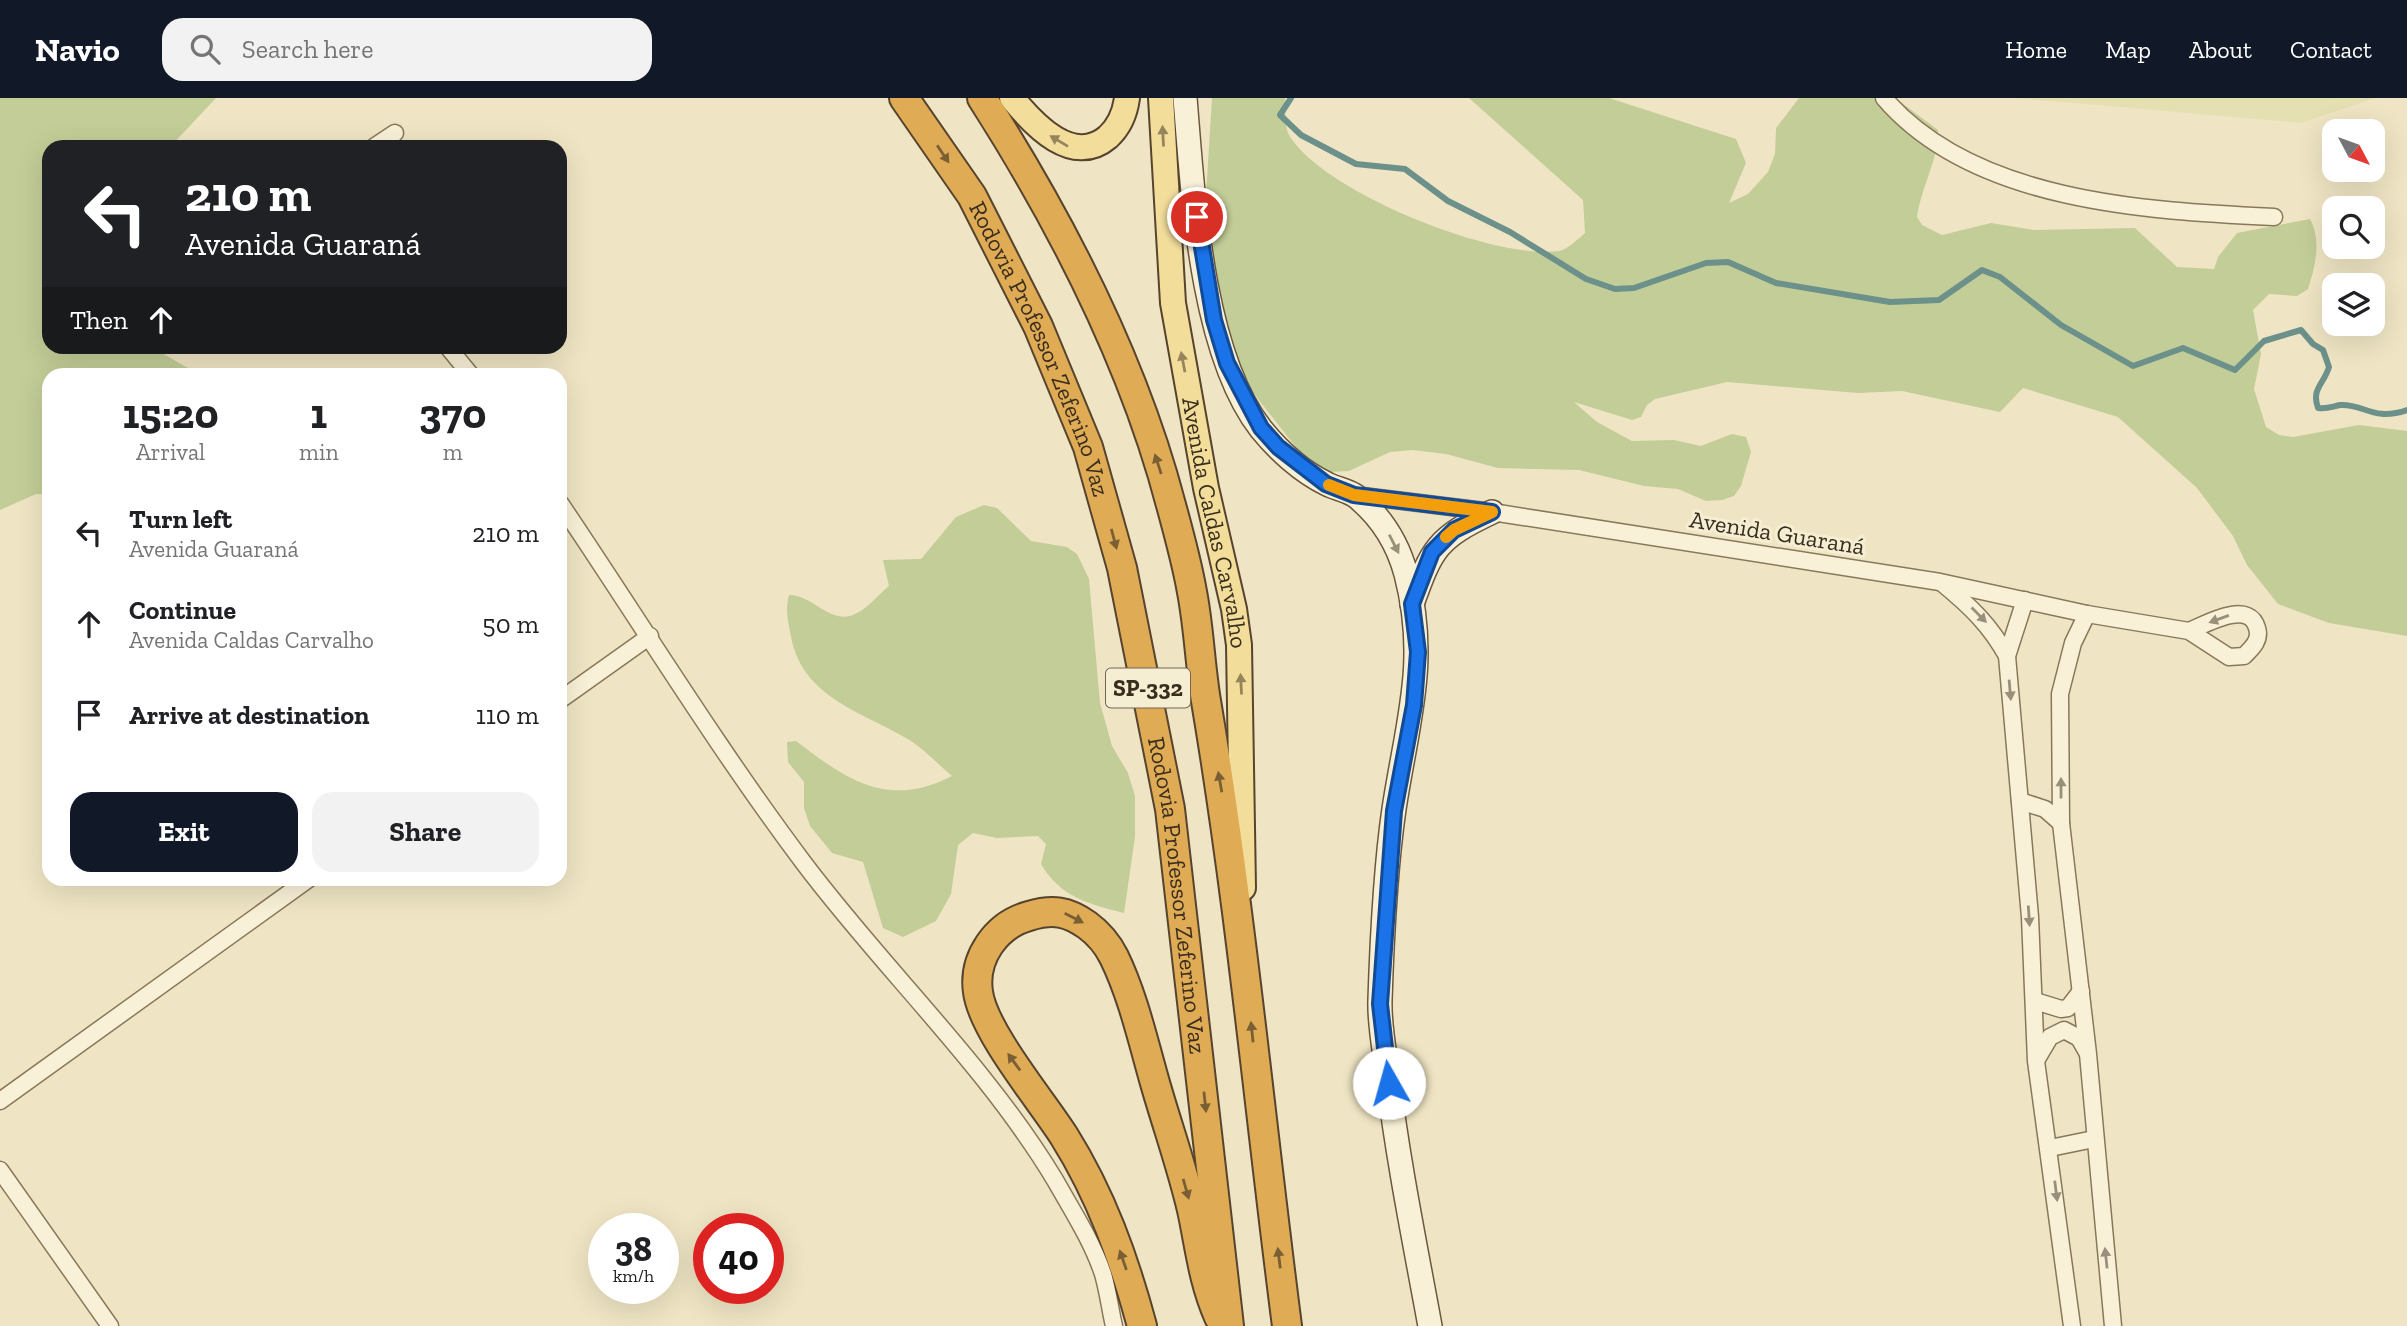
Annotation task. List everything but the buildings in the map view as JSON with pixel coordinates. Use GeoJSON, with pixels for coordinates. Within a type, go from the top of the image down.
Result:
{"type":"FeatureCollection","features":[{"type":"Feature","properties":{"kind":"highway","name":"Rodovia Professor Zeferino Vaz"},"geometry":{"type":"LineString","coordinates":[[904,98],[972,196],[1038,326],[1088,447],[1122,568],[1170,809],[1229,1326]]}},
{"type":"Feature","properties":{"kind":"highway","name":"SP-332"},"geometry":{"type":"LineString","coordinates":[[982,98],[1024,163],[1092,292],[1144,420],[1170,502],[1192,592],[1243,948],[1287,1326]]}},
{"type":"Feature","properties":{"kind":"highway"},"geometry":{"type":"LineString","coordinates":[[1142,1326],[1122,1257],[1095,1192],[1065,1138],[994,1034],[978,993],[977,974],[994,937],[1025,917],[1051,910],[1072,914],[1096,931],[1114,957],[1135,1014],[1192,1210],[1206,1287],[1223,1326]]}},
{"type":"Feature","properties":{"kind":"main road"},"geometry":{"type":"LineString","coordinates":[[1012,98],[1055,140],[1081,148],[1099,144],[1116,130],[1127,98]]}},
{"type":"Feature","properties":{"kind":"main road","name":"Avenida Caldas Carvalho"},"geometry":{"type":"LineString","coordinates":[[1161,98],[1173,303],[1206,488],[1234,609],[1239,645],[1243,776],[1243,948]]}},
{"type":"Feature","properties":{"kind":"street","name":"Avenida Caldas Carvalho"},"geometry":{"type":"LineString","coordinates":[[1185,98],[1195,204],[1214,320],[1227,363],[1261,428],[1278,447],[1326,484],[1354,495]]}},
{"type":"Feature","properties":{"kind":"street"},"geometry":{"type":"LineString","coordinates":[[1884,98],[1902,119],[1966,161],[2071,197],[2180,212],[2274,217]]}},
{"type":"Feature","properties":{"kind":"street"},"geometry":{"type":"LineString","coordinates":[[384,140],[395,133]]}},
{"type":"Feature","properties":{"kind":"street"},"geometry":{"type":"LineString","coordinates":[[454,354],[465,368]]}},
{"type":"Feature","properties":{"kind":"street","name":"Avenida Guaraná"},"geometry":{"type":"LineString","coordinates":[[1354,495],[1492,512],[1940,582],[2087,614],[2189,631]]}},
{"type":"Feature","properties":{"kind":"street"},"geometry":{"type":"LineString","coordinates":[[1354,495],[1380,521],[1395,544],[1412,604],[1418,652],[1414,705],[1394,811],[1380,1004],[1392,1109],[1430,1326]]}},
{"type":"Feature","properties":{"kind":"street"},"geometry":{"type":"LineString","coordinates":[[1412,604],[1432,552],[1454,530],[1492,512]]}},
{"type":"Feature","properties":{"kind":"street"},"geometry":{"type":"LineString","coordinates":[[567,513],[650,636],[694,710],[803,863],[916,1001],[969,1059],[1026,1132],[1075,1213],[1097,1262],[1114,1326]]}},
{"type":"Feature","properties":{"kind":"street"},"geometry":{"type":"LineString","coordinates":[[1940,582],[1977,611],[1992,629],[2007,656]]}},
{"type":"Feature","properties":{"kind":"street"},"geometry":{"type":"LineString","coordinates":[[2025,600],[2007,656],[2035,1001],[2036,1061],[2050,1148],[2072,1326]]}},
{"type":"Feature","properties":{"kind":"street"},"geometry":{"type":"LineString","coordinates":[[2087,614],[2073,643],[2060,694],[2061,823],[2088,1054],[2113,1326]]}},
{"type":"Feature","properties":{"kind":"street"},"geometry":{"type":"LineString","coordinates":[[567,695],[650,636]]}},
{"type":"Feature","properties":{"kind":"street"},"geometry":{"type":"LineString","coordinates":[[2020,801],[2045,809],[2061,823]]}},
{"type":"Feature","properties":{"kind":"street"},"geometry":{"type":"LineString","coordinates":[[0,1101],[299,886]]}},
{"type":"Feature","properties":{"kind":"street"},"geometry":{"type":"LineString","coordinates":[[2035,1001],[2061,1009],[2068,1008],[2081,991]]}},
{"type":"Feature","properties":{"kind":"street"},"geometry":{"type":"LineString","coordinates":[[2036,1061],[2050,1037],[2064,1030],[2079,1038],[2088,1054]]}},
{"type":"Feature","properties":{"kind":"street"},"geometry":{"type":"LineString","coordinates":[[2050,1148],[2094,1139]]}},
{"type":"Feature","properties":{"kind":"street"},"geometry":{"type":"LineString","coordinates":[[0,1170],[110,1326]]}},
{"type":"Feature","properties":{"kind":"shaded area"},"geometry":{"type":"Polygon","coordinates":[[[2015,98],[2375,98],[2301,123],[2015,98]]]}},
{"type":"Feature","properties":{"kind":"green space"},"geometry":{"type":"Polygon","coordinates":[[[0,98],[216,98],[177,140],[42,140],[42,354],[164,354],[188,368],[42,368],[42,494],[36,494],[0,510],[0,98]]]}},
{"type":"Feature","properties":{"kind":"green space"},"geometry":{"type":"Polygon","coordinates":[[[1212,98],[1285,98],[1289,135],[1308,157],[1336,178],[1412,218],[1494,245],[1530,251],[1559,251],[1585,233],[1583,200],[1469,98],[1609,98],[1736,139],[1746,163],[1729,203],[1748,194],[1768,172],[1775,154],[1776,128],[1799,98],[1895,98],[1938,130],[1936,151],[1917,217],[1922,225],[1942,235],[1991,223],[2034,230],[2135,228],[2177,267],[2214,269],[2218,257],[2237,233],[2310,219],[2316,245],[2315,263],[2308,289],[2297,296],[2269,294],[2253,310],[2261,354],[2254,389],[2266,427],[2279,435],[2293,437],[2359,425],[2407,431],[2407,636],[2329,623],[2278,604],[2247,565],[2233,536],[2197,488],[2118,417],[2023,388],[2000,412],[1902,391],[1858,393],[1727,382],[1655,399],[1647,405],[1641,417],[1632,420],[1574,402],[1597,422],[1632,441],[1674,440],[1701,446],[1732,434],[1746,437],[1751,452],[1741,486],[1734,496],[1722,500],[1706,501],[1678,489],[1644,486],[1579,470],[1498,468],[1446,454],[1413,450],[1390,452],[1349,471],[1329,472],[1298,450],[1243,380],[1232,356],[1204,227],[1212,98]]]}},
{"type":"Feature","properties":{"kind":"green space"},"geometry":{"type":"Polygon","coordinates":[[[984,505],[997,508],[1031,541],[1067,547],[1077,554],[1089,579],[1100,703],[1112,746],[1128,773],[1135,796],[1135,837],[1124,913],[1076,898],[1057,884],[1041,864],[1046,844],[1038,836],[997,838],[973,833],[958,845],[951,894],[936,921],[903,937],[883,928],[863,862],[832,853],[810,826],[804,808],[804,782],[788,762],[787,742],[796,741],[851,778],[888,790],[929,786],[952,776],[911,741],[838,701],[822,690],[808,675],[798,658],[791,637],[787,616],[788,600],[789,595],[797,596],[838,616],[855,614],[889,586],[883,560],[921,559],[956,517],[984,505]]]}},
{"type":"Feature","properties":{"kind":"waterway"},"geometry":{"type":"LineString","coordinates":[[1291,98],[1280,115],[1301,135],[1356,164],[1405,169],[1448,201],[1510,232],[1586,279],[1615,289],[1634,288],[1706,263],[1728,262],[1776,283],[1890,302],[1939,300],[1982,270],[2000,277],[2061,325],[2133,366],[2183,348],[2235,370],[2264,341],[2301,330],[2313,344],[2323,350],[2329,367],[2317,391],[2318,408],[2348,405],[2385,414],[2407,410]]}},
{"type":"Feature","properties":{"kind":"slow traffic"},"geometry":{"type":"LineString","coordinates":[[1329,485],[1354,495],[1492,512],[1454,530],[1446,537]]}},
{"type":"Feature","properties":{"kind":"route"},"geometry":{"type":"LineString","coordinates":[[1197,217],[1214,320],[1227,363],[1243,399],[1261,428],[1278,447],[1298,466],[1326,484],[1354,495],[1492,512],[1454,530],[1432,552],[1412,604],[1418,652],[1414,705],[1394,811],[1380,1004],[1389,1083]]}}]}
